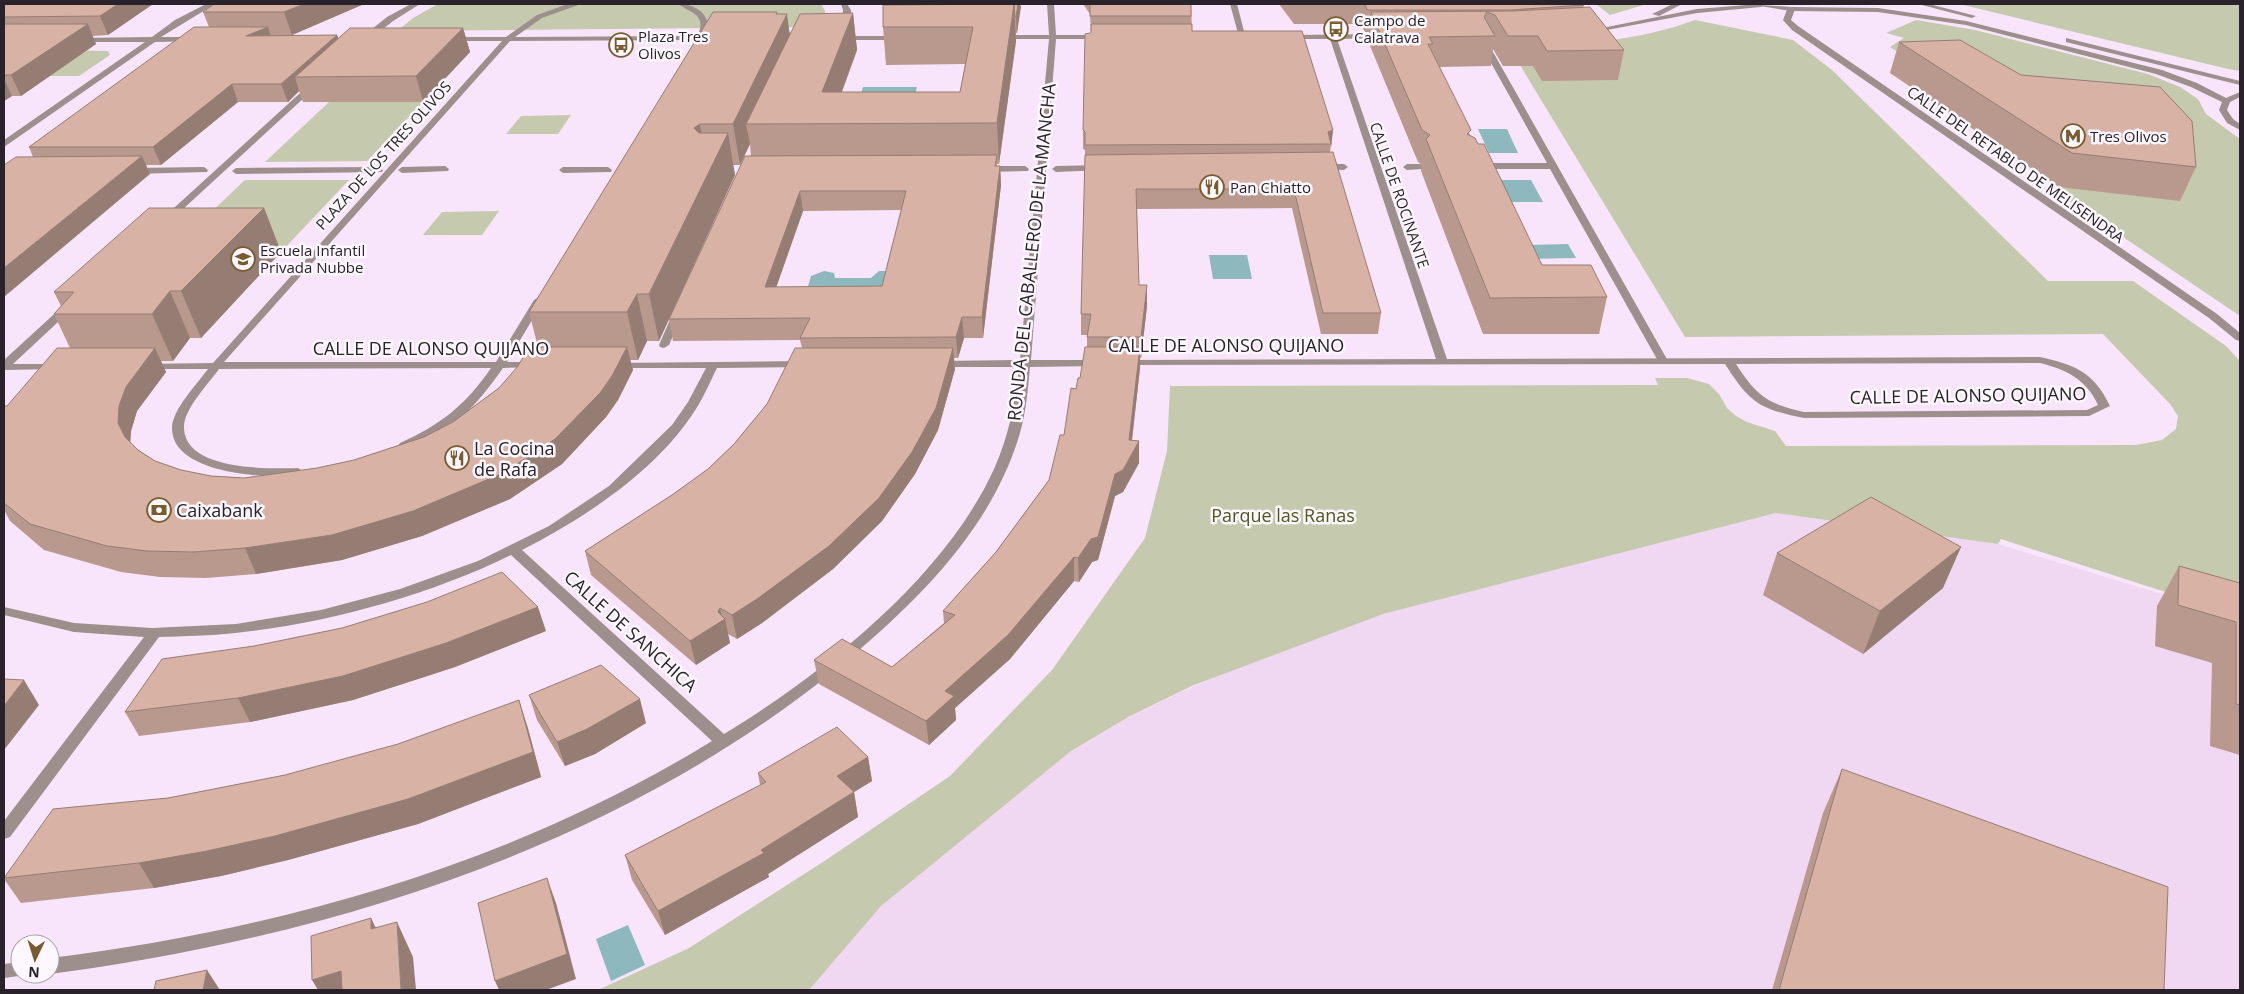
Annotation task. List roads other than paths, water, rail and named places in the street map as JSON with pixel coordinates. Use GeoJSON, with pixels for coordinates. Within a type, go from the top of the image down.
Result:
{"type":"FeatureCollection","features":[{"type":"Feature","properties":{"kind":"street"},"geometry":{"type":"LineString","coordinates":[[4,144],[154,39],[210,4]]}},
{"type":"Feature","properties":{"kind":"street"},"geometry":{"type":"LineString","coordinates":[[364,40],[390,19],[416,4]]}},
{"type":"Feature","properties":{"kind":"street","name":"PLAZA DE LOS TRES OLIVOS"},"geometry":{"type":"LineString","coordinates":[[308,471],[265,473],[232,470],[205,461],[185,446],[178,428],[184,409],[215,366],[508,39],[527,22],[539,16],[577,4]]}},
{"type":"Feature","properties":{"kind":"street"},"geometry":{"type":"LineString","coordinates":[[682,4],[696,10],[703,18],[704,30],[691,51]]}},
{"type":"Feature","properties":{"kind":"street"},"geometry":{"type":"LineString","coordinates":[[843,38],[847,10],[844,4]]}},
{"type":"Feature","properties":{"kind":"street","name":"RONDA DEL CABALLERO DE LA MANCHA"},"geometry":{"type":"LineString","coordinates":[[60,965],[113,958],[217,939],[319,914],[415,884],[579,820],[660,778],[723,742],[819,677],[860,643],[927,578],[956,542],[995,481],[1012,441],[1020,404],[1052,37],[1050,4]]}},
{"type":"Feature","properties":{"kind":"street"},"geometry":{"type":"LineString","coordinates":[[1233,4],[1243,37]]}},
{"type":"Feature","properties":{"kind":"street"},"geometry":{"type":"LineString","coordinates":[[1641,21],[1678,4]]}},
{"type":"Feature","properties":{"kind":"street"},"geometry":{"type":"LineString","coordinates":[[1803,9],[1838,4]]}},
{"type":"Feature","properties":{"kind":"street"},"geometry":{"type":"LineString","coordinates":[[1921,4],[2240,83]]}},
{"type":"Feature","properties":{"kind":"street"},"geometry":{"type":"LineString","coordinates":[[1581,32],[1697,11],[1755,5],[1790,9],[1878,10],[1966,23],[2159,72],[2194,84],[2226,102]]}},
{"type":"Feature","properties":{"kind":"street","name":"CALLE DEL RETABLO DE MELISENDRA"},"geometry":{"type":"LineString","coordinates":[[1790,9],[1787,20],[1795,28],[2213,316],[2240,338]]}},
{"type":"Feature","properties":{"kind":"street","name":"CALLE DE ROCINANTE"},"geometry":{"type":"LineString","coordinates":[[1333,36],[1442,361]]}},
{"type":"Feature","properties":{"kind":"street"},"geometry":{"type":"LineString","coordinates":[[1280,37],[1394,36]]}},
{"type":"Feature","properties":{"kind":"street"},"geometry":{"type":"LineString","coordinates":[[988,37],[1111,37]]}},
{"type":"Feature","properties":{"kind":"street"},"geometry":{"type":"LineString","coordinates":[[1234,37],[1253,37]]}},
{"type":"Feature","properties":{"kind":"street"},"geometry":{"type":"LineString","coordinates":[[442,39],[724,38]]}},
{"type":"Feature","properties":{"kind":"street"},"geometry":{"type":"LineString","coordinates":[[834,38],[911,38]]}},
{"type":"Feature","properties":{"kind":"street"},"geometry":{"type":"LineString","coordinates":[[70,40],[202,39]]}},
{"type":"Feature","properties":{"kind":"street"},"geometry":{"type":"LineString","coordinates":[[1485,45],[1663,360]]}},
{"type":"Feature","properties":{"kind":"street"},"geometry":{"type":"LineString","coordinates":[[2199,72],[2240,78]]}},
{"type":"Feature","properties":{"kind":"street"},"geometry":{"type":"LineString","coordinates":[[162,223],[320,80]]}},
{"type":"Feature","properties":{"kind":"street"},"geometry":{"type":"LineString","coordinates":[[2240,94],[2226,102],[2223,110],[2230,121],[2240,128]]}},
{"type":"Feature","properties":{"kind":"street"},"geometry":{"type":"LineString","coordinates":[[1468,166],[1553,166]]}},
{"type":"Feature","properties":{"kind":"street"},"geometry":{"type":"LineString","coordinates":[[1315,168],[1344,167]]}},
{"type":"Feature","properties":{"kind":"street"},"geometry":{"type":"LineString","coordinates":[[1407,167],[1420,168]]}},
{"type":"Feature","properties":{"kind":"street"},"geometry":{"type":"LineString","coordinates":[[1056,168],[1111,168]]}},
{"type":"Feature","properties":{"kind":"street"},"geometry":{"type":"LineString","coordinates":[[402,170],[445,169]]}},
{"type":"Feature","properties":{"kind":"street"},"geometry":{"type":"LineString","coordinates":[[980,169],[1025,169]]}},
{"type":"Feature","properties":{"kind":"street"},"geometry":{"type":"LineString","coordinates":[[121,171],[204,170]]}},
{"type":"Feature","properties":{"kind":"street"},"geometry":{"type":"LineString","coordinates":[[236,171],[379,170]]}},
{"type":"Feature","properties":{"kind":"street"},"geometry":{"type":"LineString","coordinates":[[563,170],[614,172]]}},
{"type":"Feature","properties":{"kind":"street"},"geometry":{"type":"LineString","coordinates":[[396,449],[425,436],[448,422],[468,404],[499,365],[542,294]]}},
{"type":"Feature","properties":{"kind":"street"},"geometry":{"type":"LineString","coordinates":[[4,366],[76,301]]}},
{"type":"Feature","properties":{"kind":"street"},"geometry":{"type":"LineString","coordinates":[[664,345],[680,310]]}},
{"type":"Feature","properties":{"kind":"street","name":"CALLE DE ALONSO QUIJANO"},"geometry":{"type":"LineString","coordinates":[[928,364],[1663,360],[2040,360],[2068,366],[2086,378],[2098,391],[2104,406],[2089,413],[1804,415],[1774,409],[1751,396],[1728,361]]}},
{"type":"Feature","properties":{"kind":"street"},"geometry":{"type":"LineString","coordinates":[[4,611],[30,620],[73,629],[154,634],[256,626],[350,608],[414,589],[468,569],[513,549],[565,522],[613,489],[649,456],[686,415],[712,364]]}},
{"type":"Feature","properties":{"kind":"street"},"geometry":{"type":"LineString","coordinates":[[608,365],[816,364]]}},
{"type":"Feature","properties":{"kind":"street","name":"CALLE DE ALONSO QUIJANO"},"geometry":{"type":"LineString","coordinates":[[130,366],[543,365]]}},
{"type":"Feature","properties":{"kind":"street"},"geometry":{"type":"LineString","coordinates":[[4,366],[72,367]]}},
{"type":"Feature","properties":{"kind":"street","name":"CALLE DE SANCHICA"},"geometry":{"type":"LineString","coordinates":[[513,549],[723,742]]}},
{"type":"Feature","properties":{"kind":"street"},"geometry":{"type":"LineString","coordinates":[[4,833],[154,634]]}},
{"type":"Feature","properties":{"kind":"place","name":"Campo de Calatrava"},"geometry":{"type":"Point","coordinates":[1336,29]}},
{"type":"Feature","properties":{"kind":"place","name":"Plaza Tres Olivos"},"geometry":{"type":"Point","coordinates":[621,45]}},
{"type":"Feature","properties":{"kind":"place","name":"Tres Olivos"},"geometry":{"type":"Point","coordinates":[2073,136]}},
{"type":"Feature","properties":{"kind":"place","name":"Pan Chiatto"},"geometry":{"type":"Point","coordinates":[1212,187]}},
{"type":"Feature","properties":{"kind":"place","name":"Escuela Infantil Privada Nubbe"},"geometry":{"type":"Point","coordinates":[243,259]}},
{"type":"Feature","properties":{"kind":"place","name":"La Cocina de Rafa"},"geometry":{"type":"Point","coordinates":[457,458]}},
{"type":"Feature","properties":{"kind":"place","name":"Caixabank"},"geometry":{"type":"Point","coordinates":[159,510]}},
{"type":"Feature","properties":{"kind":"park label","name":"Parque las Ranas"},"geometry":{"type":"Point","coordinates":[1283,515]}}]}
